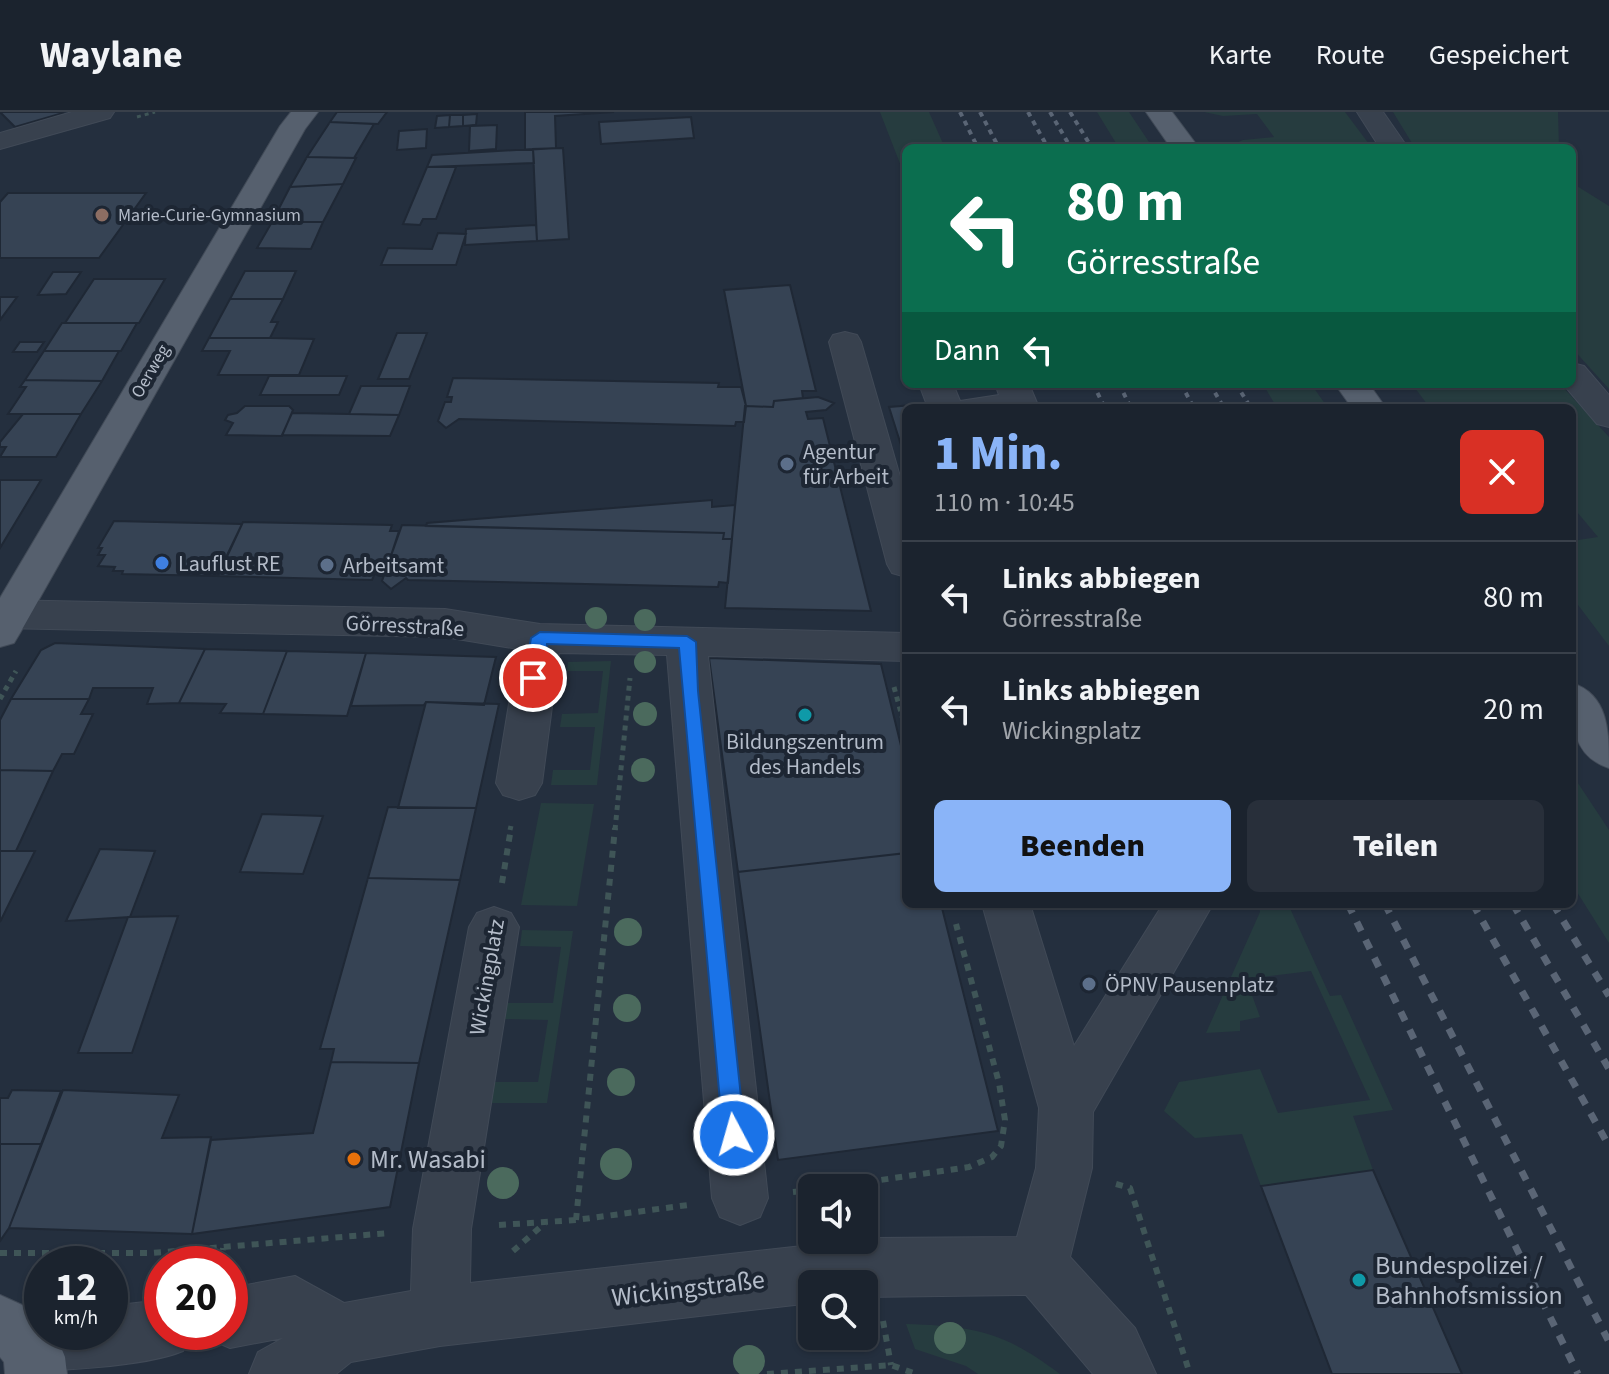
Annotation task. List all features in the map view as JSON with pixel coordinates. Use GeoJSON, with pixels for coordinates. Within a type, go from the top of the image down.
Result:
{"type":"FeatureCollection","features":[{"type":"Feature","properties":{"kind":"main road","name":"Oerweg"},"geometry":{"type":"LineString","coordinates":[[4,620],[229,232],[293,126],[305,112]]}},
{"type":"Feature","properties":{"kind":"main road"},"geometry":{"type":"LineString","coordinates":[[1159,112],[1182,144]]}},
{"type":"Feature","properties":{"kind":"main road"},"geometry":{"type":"LineString","coordinates":[[1576,704],[1609,751]]}},
{"type":"Feature","properties":{"kind":"street"},"geometry":{"type":"LineString","coordinates":[[0,141],[101,112]]}},
{"type":"Feature","properties":{"kind":"street"},"geometry":{"type":"LineString","coordinates":[[1370,112],[1391,144]]}},
{"type":"Feature","properties":{"kind":"street"},"geometry":{"type":"LineString","coordinates":[[845,342],[902,549]]}},
{"type":"Feature","properties":{"kind":"street"},"geometry":{"type":"LineString","coordinates":[[1576,378],[1609,417]]}},
{"type":"Feature","properties":{"kind":"street"},"geometry":{"type":"LineString","coordinates":[[1010,404],[1020,403],[1014,388]]}},
{"type":"Feature","properties":{"kind":"street","name":"Görresstraße"},"geometry":{"type":"LineString","coordinates":[[4,620],[445,623],[540,638],[902,647]]}},
{"type":"Feature","properties":{"kind":"street"},"geometry":{"type":"LineString","coordinates":[[519,783],[540,638]]}},
{"type":"Feature","properties":{"kind":"street"},"geometry":{"type":"LineString","coordinates":[[687,642],[689,691],[740,1198]]}},
{"type":"Feature","properties":{"kind":"street"},"geometry":{"type":"LineString","coordinates":[[1007,908],[1066,1108],[1064,1168],[1039,1266],[1113,1350],[1125,1374]]}},
{"type":"Feature","properties":{"kind":"street"},"geometry":{"type":"LineString","coordinates":[[1066,1108],[1187,908]]}},
{"type":"Feature","properties":{"kind":"street","name":"Wickingplatz"},"geometry":{"type":"LineString","coordinates":[[440,1316],[442,1229],[494,927]]}},
{"type":"Feature","properties":{"kind":"street","name":"Wickingstraße"},"geometry":{"type":"LineString","coordinates":[[280,1374],[292,1370],[338,1334],[440,1316],[874,1267],[1039,1266]]}},
{"type":"Feature","properties":{"kind":"street"},"geometry":{"type":"LineString","coordinates":[[248,1315],[295,1306],[338,1334]]}},
{"type":"Feature","properties":{"kind":"street"},"geometry":{"type":"LineString","coordinates":[[22,1348],[144,1332]]}},
{"type":"Feature","properties":{"kind":"path"},"geometry":{"type":"LineString","coordinates":[[576,1220],[634,640]]}},
{"type":"Feature","properties":{"kind":"path"},"geometry":{"type":"LineString","coordinates":[[0,699],[17,670]]}},
{"type":"Feature","properties":{"kind":"path","name":"Wickingplatz"},"geometry":{"type":"LineString","coordinates":[[494,927],[519,783]]}},
{"type":"Feature","properties":{"kind":"path"},"geometry":{"type":"LineString","coordinates":[[878,1182],[969,1167],[992,1157],[1001,1146],[1005,1120],[999,1083],[955,918]]}},
{"type":"Feature","properties":{"kind":"path"},"geometry":{"type":"LineString","coordinates":[[1001,1146],[1130,1188],[1190,1374]]}},
{"type":"Feature","properties":{"kind":"path"},"geometry":{"type":"LineString","coordinates":[[546,1222],[798,1192]]}},
{"type":"Feature","properties":{"kind":"path"},"geometry":{"type":"LineString","coordinates":[[245,1246],[376,1234]]}},
{"type":"Feature","properties":{"kind":"path"},"geometry":{"type":"LineString","coordinates":[[0,1253],[144,1253]]}},
{"type":"Feature","properties":{"kind":"path"},"geometry":{"type":"LineString","coordinates":[[767,1374],[891,1365],[916,1374]]}},
{"type":"Feature","properties":{"kind":"green space"},"geometry":{"type":"Polygon","coordinates":[[[880,112],[929,112],[943,144],[902,144],[902,169],[880,112]]]}},
{"type":"Feature","properties":{"kind":"green space"},"geometry":{"type":"Polygon","coordinates":[[[1097,112],[1129,112],[1150,144],[1117,144],[1097,112]]]}},
{"type":"Feature","properties":{"kind":"green space"},"geometry":{"type":"Polygon","coordinates":[[[1204,112],[1345,112],[1369,144],[1233,144],[1274,137],[1257,114],[1223,116],[1204,112]]]}},
{"type":"Feature","properties":{"kind":"green space"},"geometry":{"type":"Polygon","coordinates":[[[1393,112],[1558,112],[1559,144],[1413,144],[1393,112]]]}},
{"type":"Feature","properties":{"kind":"green space"},"geometry":{"type":"Polygon","coordinates":[[[1576,185],[1609,206],[1609,389],[1576,352],[1576,185]]]}},
{"type":"Feature","properties":{"kind":"green space"},"geometry":{"type":"Polygon","coordinates":[[[1265,388],[1314,388],[1325,404],[1275,404],[1265,388]]]}},
{"type":"Feature","properties":{"kind":"green space"},"geometry":{"type":"Polygon","coordinates":[[[1415,388],[1564,388],[1609,437],[1609,646],[1576,602],[1576,540],[1598,537],[1576,511],[1576,404],[1427,404],[1415,388]]]}},
{"type":"Feature","properties":{"kind":"green space"},"geometry":{"type":"Polygon","coordinates":[[[611,661],[597,785],[551,785],[553,770],[590,770],[595,727],[560,727],[562,714],[598,713],[603,671],[567,671],[568,662],[611,661]]]}},
{"type":"Feature","properties":{"kind":"green space"},"geometry":{"type":"Polygon","coordinates":[[[1576,780],[1609,830],[1609,943],[1576,890],[1576,780]]]}},
{"type":"Feature","properties":{"kind":"green space"},"geometry":{"type":"Polygon","coordinates":[[[541,803],[594,804],[577,906],[521,905],[541,803]]]}},
{"type":"Feature","properties":{"kind":"green space"},"geometry":{"type":"Polygon","coordinates":[[[1260,908],[1290,908],[1330,996],[1341,995],[1393,1110],[1353,1116],[1373,1170],[1261,1186],[1242,1134],[1195,1138],[1164,1111],[1179,1082],[1260,1069],[1278,1113],[1370,1100],[1311,971],[1246,979],[1260,1017],[1240,1021],[1240,1031],[1206,1033],[1260,908]]]}},
{"type":"Feature","properties":{"kind":"green space"},"geometry":{"type":"Polygon","coordinates":[[[522,930],[573,931],[547,1103],[489,1103],[493,1082],[538,1082],[548,1020],[504,1019],[507,1003],[553,1003],[561,947],[520,946],[522,930]]]}},
{"type":"Feature","properties":{"kind":"green space"},"geometry":{"type":"Polygon","coordinates":[[[906,1324],[951,1327],[988,1334],[1022,1349],[1060,1374],[978,1374],[966,1366],[915,1349],[906,1324]]]}},
{"type":"Feature","properties":{"kind":"building"},"geometry":{"type":"Polygon","coordinates":[[[0,112],[61,112],[63,113],[15,127],[0,112]]]}},
{"type":"Feature","properties":{"kind":"building"},"geometry":{"type":"Polygon","coordinates":[[[337,112],[387,112],[378,124],[330,122],[337,112]]]}},
{"type":"Feature","properties":{"kind":"building"},"geometry":{"type":"Polygon","coordinates":[[[525,112],[614,112],[555,116],[556,148],[525,150],[525,112]]]}},
{"type":"Feature","properties":{"kind":"building"},"geometry":{"type":"Polygon","coordinates":[[[477,114],[476,125],[463,126],[463,115],[477,114]]]}},
{"type":"Feature","properties":{"kind":"building"},"geometry":{"type":"Polygon","coordinates":[[[450,115],[449,127],[435,128],[437,116],[450,115]]]}},
{"type":"Feature","properties":{"kind":"building"},"geometry":{"type":"Polygon","coordinates":[[[450,115],[463,115],[463,126],[449,127],[450,115]]]}},
{"type":"Feature","properties":{"kind":"building"},"geometry":{"type":"Polygon","coordinates":[[[691,117],[694,138],[601,144],[599,122],[691,117]]]}},
{"type":"Feature","properties":{"kind":"building"},"geometry":{"type":"Polygon","coordinates":[[[330,122],[374,124],[354,158],[307,157],[330,122]]]}},
{"type":"Feature","properties":{"kind":"building"},"geometry":{"type":"Polygon","coordinates":[[[497,125],[496,149],[469,151],[470,126],[497,125]]]}},
{"type":"Feature","properties":{"kind":"building"},"geometry":{"type":"Polygon","coordinates":[[[427,129],[426,148],[397,150],[399,131],[427,129]]]}},
{"type":"Feature","properties":{"kind":"building"},"geometry":{"type":"Polygon","coordinates":[[[563,148],[569,239],[537,241],[533,149],[563,148]]]}},
{"type":"Feature","properties":{"kind":"building"},"geometry":{"type":"Polygon","coordinates":[[[533,149],[534,163],[427,167],[432,155],[533,149]]]}},
{"type":"Feature","properties":{"kind":"building"},"geometry":{"type":"Polygon","coordinates":[[[307,157],[356,158],[343,184],[290,187],[307,157]]]}},
{"type":"Feature","properties":{"kind":"building"},"geometry":{"type":"Polygon","coordinates":[[[427,167],[456,167],[436,219],[423,219],[420,225],[403,224],[427,167]]]}},
{"type":"Feature","properties":{"kind":"building"},"geometry":{"type":"Polygon","coordinates":[[[343,184],[323,222],[272,222],[290,187],[343,184]]]}},
{"type":"Feature","properties":{"kind":"building"},"geometry":{"type":"Polygon","coordinates":[[[8,193],[146,193],[99,258],[0,258],[0,202],[8,193]]]}},
{"type":"Feature","properties":{"kind":"building"},"geometry":{"type":"Polygon","coordinates":[[[272,222],[323,222],[311,249],[257,248],[272,222]]]}},
{"type":"Feature","properties":{"kind":"building"},"geometry":{"type":"Polygon","coordinates":[[[536,225],[537,241],[465,245],[466,229],[536,225]]]}},
{"type":"Feature","properties":{"kind":"building"},"geometry":{"type":"Polygon","coordinates":[[[438,233],[466,234],[456,265],[381,265],[388,248],[432,249],[438,233]]]}},
{"type":"Feature","properties":{"kind":"building"},"geometry":{"type":"Polygon","coordinates":[[[245,271],[296,271],[283,299],[230,299],[245,271]]]}},
{"type":"Feature","properties":{"kind":"building"},"geometry":{"type":"Polygon","coordinates":[[[53,272],[81,272],[66,294],[38,295],[53,272]]]}},
{"type":"Feature","properties":{"kind":"building"},"geometry":{"type":"Polygon","coordinates":[[[94,279],[165,279],[139,323],[65,323],[94,279]]]}},
{"type":"Feature","properties":{"kind":"building"},"geometry":{"type":"Polygon","coordinates":[[[790,285],[816,391],[802,391],[803,398],[774,401],[773,407],[746,406],[724,290],[790,285]]]}},
{"type":"Feature","properties":{"kind":"building"},"geometry":{"type":"Polygon","coordinates":[[[0,297],[17,297],[0,320],[0,297]]]}},
{"type":"Feature","properties":{"kind":"building"},"geometry":{"type":"Polygon","coordinates":[[[230,299],[283,299],[271,322],[278,322],[270,338],[209,338],[230,299]]]}},
{"type":"Feature","properties":{"kind":"building"},"geometry":{"type":"Polygon","coordinates":[[[62,323],[137,323],[121,351],[44,351],[62,323]]]}},
{"type":"Feature","properties":{"kind":"building"},"geometry":{"type":"Polygon","coordinates":[[[397,333],[427,333],[409,379],[378,379],[397,333]]]}},
{"type":"Feature","properties":{"kind":"building"},"geometry":{"type":"Polygon","coordinates":[[[209,338],[314,339],[299,375],[218,375],[230,351],[202,351],[209,338]]]}},
{"type":"Feature","properties":{"kind":"building"},"geometry":{"type":"Polygon","coordinates":[[[20,342],[44,342],[37,352],[13,352],[20,342]]]}},
{"type":"Feature","properties":{"kind":"building"},"geometry":{"type":"Polygon","coordinates":[[[44,351],[119,351],[102,381],[25,380],[44,351]]]}},
{"type":"Feature","properties":{"kind":"building"},"geometry":{"type":"Polygon","coordinates":[[[269,376],[347,376],[339,395],[260,395],[269,376]]]}},
{"type":"Feature","properties":{"kind":"building"},"geometry":{"type":"Polygon","coordinates":[[[453,378],[719,383],[718,387],[741,387],[746,406],[744,422],[736,422],[735,426],[459,419],[446,428],[438,421],[445,402],[451,402],[452,397],[447,397],[453,378]]]}},
{"type":"Feature","properties":{"kind":"building"},"geometry":{"type":"Polygon","coordinates":[[[25,380],[102,381],[81,414],[8,414],[26,387],[20,387],[25,380]]]}},
{"type":"Feature","properties":{"kind":"building"},"geometry":{"type":"Polygon","coordinates":[[[361,386],[410,386],[399,415],[349,414],[361,386]]]}},
{"type":"Feature","properties":{"kind":"building","name":"Agentur für Arbeit"},"geometry":{"type":"Polygon","coordinates":[[[818,397],[834,403],[826,410],[806,412],[808,419],[823,418],[871,611],[725,608],[745,406],[773,407],[774,401],[818,397]]]}},
{"type":"Feature","properties":{"kind":"building"},"geometry":{"type":"Polygon","coordinates":[[[245,406],[289,406],[293,410],[282,436],[226,435],[233,423],[225,420],[228,415],[237,413],[245,406]]]}},
{"type":"Feature","properties":{"kind":"building"},"geometry":{"type":"Polygon","coordinates":[[[902,406],[902,448],[889,407],[902,406]]]}},
{"type":"Feature","properties":{"kind":"building"},"geometry":{"type":"Polygon","coordinates":[[[292,413],[399,415],[390,436],[282,435],[292,413]]]}},
{"type":"Feature","properties":{"kind":"building"},"geometry":{"type":"Polygon","coordinates":[[[23,414],[81,414],[56,457],[0,457],[6,447],[0,447],[0,442],[23,414]]]}},
{"type":"Feature","properties":{"kind":"building"},"geometry":{"type":"Polygon","coordinates":[[[0,480],[41,480],[0,548],[0,480]]]}},
{"type":"Feature","properties":{"kind":"building"},"geometry":{"type":"Polygon","coordinates":[[[712,500],[712,507],[735,505],[732,539],[723,539],[724,533],[426,526],[427,523],[712,500]]]}},
{"type":"Feature","properties":{"kind":"building"},"geometry":{"type":"Polygon","coordinates":[[[114,521],[242,524],[217,576],[122,574],[123,571],[113,571],[115,567],[98,566],[105,555],[98,555],[102,548],[98,548],[114,521]]]}},
{"type":"Feature","properties":{"kind":"building"},"geometry":{"type":"Polygon","coordinates":[[[243,522],[392,525],[390,531],[399,531],[385,574],[375,573],[372,580],[218,576],[243,522]]]}},
{"type":"Feature","properties":{"kind":"building"},"geometry":{"type":"Polygon","coordinates":[[[402,525],[724,533],[723,539],[732,539],[728,583],[719,582],[718,587],[406,578],[391,589],[382,581],[402,525]]]}},
{"type":"Feature","properties":{"kind":"building"},"geometry":{"type":"Polygon","coordinates":[[[55,643],[205,649],[179,703],[147,704],[153,688],[93,688],[89,699],[11,699],[41,650],[55,643]]]}},
{"type":"Feature","properties":{"kind":"building"},"geometry":{"type":"Polygon","coordinates":[[[205,649],[287,651],[263,714],[220,713],[226,704],[179,703],[205,649]]]}},
{"type":"Feature","properties":{"kind":"building"},"geometry":{"type":"Polygon","coordinates":[[[287,651],[366,653],[347,716],[263,714],[287,651]]]}},
{"type":"Feature","properties":{"kind":"building"},"geometry":{"type":"Polygon","coordinates":[[[366,653],[496,657],[484,705],[426,702],[424,705],[351,706],[366,653]]]}},
{"type":"Feature","properties":{"kind":"building","name":"Bildungszentrum des Handels"},"geometry":{"type":"Polygon","coordinates":[[[709,658],[881,664],[902,750],[902,853],[738,872],[709,658]]]}},
{"type":"Feature","properties":{"kind":"building"},"geometry":{"type":"Polygon","coordinates":[[[11,699],[89,699],[81,714],[93,714],[74,754],[62,754],[53,771],[0,770],[0,720],[11,699]]]}},
{"type":"Feature","properties":{"kind":"building"},"geometry":{"type":"Polygon","coordinates":[[[426,702],[499,704],[476,808],[398,808],[426,702]]]}},
{"type":"Feature","properties":{"kind":"building"},"geometry":{"type":"Polygon","coordinates":[[[0,770],[53,771],[16,851],[0,851],[0,770]]]}},
{"type":"Feature","properties":{"kind":"building"},"geometry":{"type":"Polygon","coordinates":[[[388,807],[476,808],[460,880],[368,878],[388,807]]]}},
{"type":"Feature","properties":{"kind":"building"},"geometry":{"type":"Polygon","coordinates":[[[262,814],[323,816],[303,874],[240,872],[262,814]]]}},
{"type":"Feature","properties":{"kind":"building"},"geometry":{"type":"Polygon","coordinates":[[[100,849],[155,851],[130,917],[66,921],[100,849]]]}},
{"type":"Feature","properties":{"kind":"building"},"geometry":{"type":"Polygon","coordinates":[[[0,851],[35,851],[0,922],[0,851]]]}},
{"type":"Feature","properties":{"kind":"building"},"geometry":{"type":"Polygon","coordinates":[[[902,853],[902,908],[942,908],[998,1131],[778,1160],[738,872],[902,853]]]}},
{"type":"Feature","properties":{"kind":"building"},"geometry":{"type":"Polygon","coordinates":[[[368,878],[460,880],[419,1063],[331,1062],[334,1049],[320,1049],[368,878]]]}},
{"type":"Feature","properties":{"kind":"building"},"geometry":{"type":"Polygon","coordinates":[[[178,916],[132,1053],[78,1053],[128,917],[178,916]]]}},
{"type":"Feature","properties":{"kind":"building"},"geometry":{"type":"Polygon","coordinates":[[[331,1062],[419,1063],[390,1207],[192,1234],[211,1140],[313,1133],[331,1062]]]}},
{"type":"Feature","properties":{"kind":"building"},"geometry":{"type":"Polygon","coordinates":[[[12,1090],[61,1091],[41,1144],[0,1144],[0,1098],[8,1098],[12,1090]]]}},
{"type":"Feature","properties":{"kind":"building"},"geometry":{"type":"Polygon","coordinates":[[[63,1090],[179,1095],[162,1138],[211,1137],[192,1234],[9,1228],[63,1090]]]}},
{"type":"Feature","properties":{"kind":"building"},"geometry":{"type":"Polygon","coordinates":[[[0,1144],[41,1144],[9,1228],[0,1241],[0,1144]]]}},
{"type":"Feature","properties":{"kind":"building","name":"Bundespolizei / Bahnhofsmission"},"geometry":{"type":"Polygon","coordinates":[[[1373,1170],[1462,1374],[1332,1374],[1261,1186],[1373,1170]]]}},
{"type":"Feature","properties":{"kind":"railway"},"geometry":{"type":"LineString","coordinates":[[960,112],[976,144]]}},
{"type":"Feature","properties":{"kind":"railway"},"geometry":{"type":"LineString","coordinates":[[980,112],[997,144]]}},
{"type":"Feature","properties":{"kind":"railway"},"geometry":{"type":"LineString","coordinates":[[1028,112],[1046,144]]}},
{"type":"Feature","properties":{"kind":"railway"},"geometry":{"type":"LineString","coordinates":[[1050,112],[1069,144]]}},
{"type":"Feature","properties":{"kind":"railway"},"geometry":{"type":"LineString","coordinates":[[1070,112],[1090,144]]}},
{"type":"Feature","properties":{"kind":"railway"},"geometry":{"type":"LineString","coordinates":[[1095,388],[1103,404]]}},
{"type":"Feature","properties":{"kind":"railway"},"geometry":{"type":"LineString","coordinates":[[1121,388],[1129,404]]}},
{"type":"Feature","properties":{"kind":"railway"},"geometry":{"type":"LineString","coordinates":[[1183,388],[1192,404]]}},
{"type":"Feature","properties":{"kind":"railway"},"geometry":{"type":"LineString","coordinates":[[1212,388],[1222,404]]}},
{"type":"Feature","properties":{"kind":"railway"},"geometry":{"type":"LineString","coordinates":[[1238,388],[1248,404]]}},
{"type":"Feature","properties":{"kind":"railway"},"geometry":{"type":"LineString","coordinates":[[1350,908],[1578,1374]]}},
{"type":"Feature","properties":{"kind":"railway"},"geometry":{"type":"LineString","coordinates":[[1387,908],[1609,1342]]}},
{"type":"Feature","properties":{"kind":"railway"},"geometry":{"type":"LineString","coordinates":[[1475,908],[1609,1146]]}},
{"type":"Feature","properties":{"kind":"railway"},"geometry":{"type":"LineString","coordinates":[[1515,908],[1609,1069]]}},
{"type":"Feature","properties":{"kind":"railway"},"geometry":{"type":"LineString","coordinates":[[1555,908],[1609,996]]}},
{"type":"Feature","properties":{"kind":"place","name":"Marie-Curie-Gymnasium"},"geometry":{"type":"Point","coordinates":[102,215]}},
{"type":"Feature","properties":{"kind":"place","name":"Agentur für Arbeit"},"geometry":{"type":"Point","coordinates":[787,464]}},
{"type":"Feature","properties":{"kind":"place","name":"Lauflust RE"},"geometry":{"type":"Point","coordinates":[162,563]}},
{"type":"Feature","properties":{"kind":"place","name":"Arbeitsamt"},"geometry":{"type":"Point","coordinates":[327,565]}},
{"type":"Feature","properties":{"kind":"place","name":"Bildungszentrum des Handels"},"geometry":{"type":"Point","coordinates":[805,715]}},
{"type":"Feature","properties":{"kind":"place","name":"ÖPNV Pausenplatz"},"geometry":{"type":"Point","coordinates":[1089,984]}},
{"type":"Feature","properties":{"kind":"place","name":"Mr. Wasabi"},"geometry":{"type":"Point","coordinates":[354,1159]}},
{"type":"Feature","properties":{"kind":"place","name":"Bundespolizei / Bahnhofsmission"},"geometry":{"type":"Point","coordinates":[1359,1280]}},
{"type":"Feature","properties":{"kind":"route"},"geometry":{"type":"LineString","coordinates":[[533,678],[540,638],[687,642],[689,691],[734,1135]]}}]}
